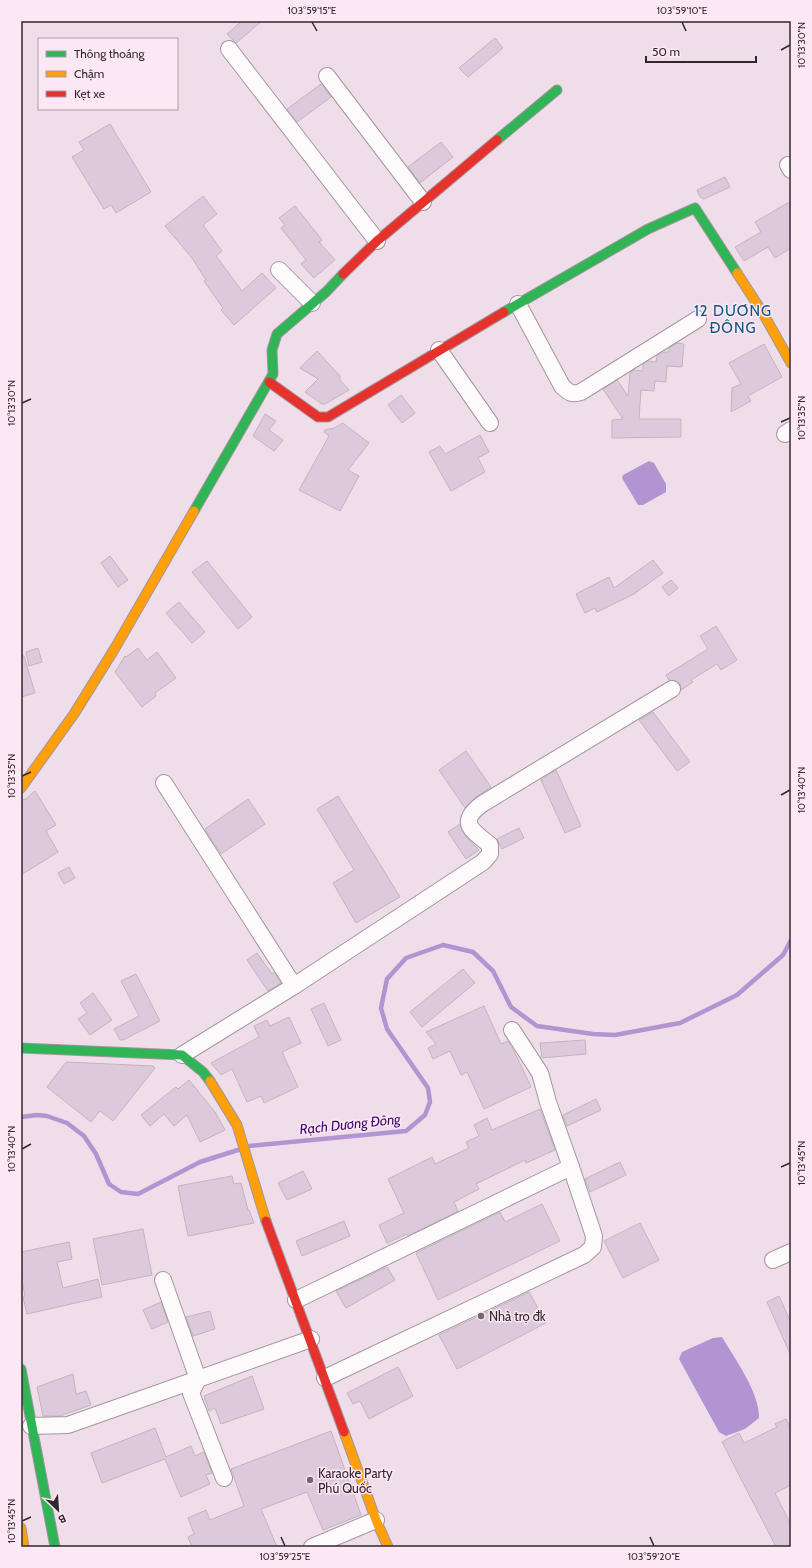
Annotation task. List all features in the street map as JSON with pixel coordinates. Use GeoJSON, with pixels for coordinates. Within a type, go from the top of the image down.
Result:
{"type":"FeatureCollection","features":[{"type":"Feature","properties":{"kind":"street"},"geometry":{"type":"LineString","coordinates":[[229,49],[377,241]]}},
{"type":"Feature","properties":{"kind":"street"},"geometry":{"type":"LineString","coordinates":[[327,76],[423,202]]}},
{"type":"Feature","properties":{"kind":"street"},"geometry":{"type":"LineString","coordinates":[[21,788],[74,714],[115,648],[269,382],[273,374],[272,350],[277,334],[326,292],[355,261],[377,241],[557,90]]}},
{"type":"Feature","properties":{"kind":"street"},"geometry":{"type":"LineString","coordinates":[[269,382],[318,417],[328,417],[648,229],[695,208],[764,315],[791,363]]}},
{"type":"Feature","properties":{"kind":"street"},"geometry":{"type":"LineString","coordinates":[[279,270],[312,303]]}},
{"type":"Feature","properties":{"kind":"street"},"geometry":{"type":"LineString","coordinates":[[518,304],[562,386],[568,393],[574,394],[581,392],[698,319]]}},
{"type":"Feature","properties":{"kind":"street"},"geometry":{"type":"LineString","coordinates":[[440,350],[490,423]]}},
{"type":"Feature","properties":{"kind":"street"},"geometry":{"type":"LineString","coordinates":[[21,1048],[182,1055],[294,986],[483,862],[490,854],[490,845],[472,830],[468,823],[469,817],[477,808],[672,689]]}},
{"type":"Feature","properties":{"kind":"street"},"geometry":{"type":"LineString","coordinates":[[164,783],[294,986]]}},
{"type":"Feature","properties":{"kind":"street"},"geometry":{"type":"LineString","coordinates":[[325,1378],[570,1262],[584,1255],[593,1247],[594,1236],[548,1102],[540,1073],[512,1030]]}},
{"type":"Feature","properties":{"kind":"street"},"geometry":{"type":"LineString","coordinates":[[182,1055],[203,1072],[214,1086],[237,1125],[262,1208],[376,1520],[388,1547]]}},
{"type":"Feature","properties":{"kind":"street"},"geometry":{"type":"LineString","coordinates":[[296,1300],[571,1167]]}},
{"type":"Feature","properties":{"kind":"street"},"geometry":{"type":"LineString","coordinates":[[772,1260],[791,1252]]}},
{"type":"Feature","properties":{"kind":"street"},"geometry":{"type":"LineString","coordinates":[[163,1280],[198,1379],[191,1393],[224,1478]]}},
{"type":"Feature","properties":{"kind":"street"},"geometry":{"type":"LineString","coordinates":[[32,1426],[68,1425],[311,1339]]}},
{"type":"Feature","properties":{"kind":"street"},"geometry":{"type":"LineString","coordinates":[[21,1369],[55,1547]]}},
{"type":"Feature","properties":{"kind":"street"},"geometry":{"type":"LineString","coordinates":[[312,1547],[376,1520]]}},
{"type":"Feature","properties":{"kind":"street"},"geometry":{"type":"LineString","coordinates":[[21,1528],[24,1547]]}},
{"type":"Feature","properties":{"kind":"shaded area"},"geometry":{"type":"Polygon","coordinates":[[[649,461],[654,463],[666,484],[666,492],[643,505],[638,505],[622,478],[623,475],[649,461]]]}},
{"type":"Feature","properties":{"kind":"shaded area"},"geometry":{"type":"Polygon","coordinates":[[[722,1337],[746,1376],[755,1398],[759,1418],[745,1429],[726,1436],[719,1432],[679,1359],[682,1352],[713,1338],[722,1337]]]}},
{"type":"Feature","properties":{"kind":"building"},"geometry":{"type":"Polygon","coordinates":[[[242,21],[262,21],[236,43],[227,34],[242,21]]]}},
{"type":"Feature","properties":{"kind":"building"},"geometry":{"type":"Polygon","coordinates":[[[495,38],[503,48],[468,77],[459,68],[495,38]]]}},
{"type":"Feature","properties":{"kind":"building"},"geometry":{"type":"Polygon","coordinates":[[[321,84],[331,97],[297,122],[287,109],[321,84]]]}},
{"type":"Feature","properties":{"kind":"building"},"geometry":{"type":"Polygon","coordinates":[[[110,124],[151,192],[116,213],[111,205],[104,209],[72,157],[84,150],[79,142],[110,124]]]}},
{"type":"Feature","properties":{"kind":"building"},"geometry":{"type":"Polygon","coordinates":[[[441,142],[453,157],[420,183],[408,167],[441,142]]]}},
{"type":"Feature","properties":{"kind":"building"},"geometry":{"type":"Polygon","coordinates":[[[725,177],[730,187],[704,199],[700,197],[697,190],[725,177]]]}},
{"type":"Feature","properties":{"kind":"building"},"geometry":{"type":"Polygon","coordinates":[[[203,196],[217,214],[203,225],[222,251],[216,256],[242,291],[262,273],[276,288],[234,325],[221,310],[223,308],[204,281],[206,280],[192,258],[165,226],[203,196]]]}},
{"type":"Feature","properties":{"kind":"building"},"geometry":{"type":"Polygon","coordinates":[[[791,201],[791,248],[775,258],[768,247],[744,261],[735,247],[761,232],[755,222],[791,201]]]}},
{"type":"Feature","properties":{"kind":"building"},"geometry":{"type":"Polygon","coordinates":[[[295,206],[322,240],[319,242],[335,260],[314,278],[301,264],[306,260],[281,228],[285,225],[279,218],[295,206]]]}},
{"type":"Feature","properties":{"kind":"building"},"geometry":{"type":"Polygon","coordinates":[[[677,343],[684,344],[682,367],[667,366],[666,382],[655,381],[654,391],[641,390],[639,419],[681,419],[681,437],[612,438],[612,420],[623,419],[603,389],[617,380],[628,396],[630,373],[634,370],[643,371],[643,364],[648,361],[656,362],[657,356],[664,352],[669,352],[669,348],[677,343]]]}},
{"type":"Feature","properties":{"kind":"building"},"geometry":{"type":"Polygon","coordinates":[[[764,344],[782,377],[748,396],[751,401],[731,412],[732,388],[741,384],[729,363],[764,344]]]}},
{"type":"Feature","properties":{"kind":"building"},"geometry":{"type":"Polygon","coordinates":[[[317,351],[340,376],[340,380],[349,390],[325,404],[322,404],[305,392],[318,379],[300,368],[317,351]]]}},
{"type":"Feature","properties":{"kind":"building"},"geometry":{"type":"Polygon","coordinates":[[[401,395],[415,413],[402,423],[388,405],[401,395]]]}},
{"type":"Feature","properties":{"kind":"building"},"geometry":{"type":"Polygon","coordinates":[[[265,414],[276,421],[269,430],[283,440],[274,451],[253,436],[265,414]]]}},
{"type":"Feature","properties":{"kind":"building"},"geometry":{"type":"Polygon","coordinates":[[[343,423],[369,443],[348,470],[359,476],[340,511],[299,490],[329,436],[324,432],[325,430],[334,428],[343,423]]]}},
{"type":"Feature","properties":{"kind":"building"},"geometry":{"type":"Polygon","coordinates":[[[480,435],[489,452],[478,458],[485,472],[451,491],[429,452],[440,446],[445,454],[480,435]]]}},
{"type":"Feature","properties":{"kind":"building"},"geometry":{"type":"Polygon","coordinates":[[[110,556],[128,580],[118,587],[101,563],[110,556]]]}},
{"type":"Feature","properties":{"kind":"building"},"geometry":{"type":"Polygon","coordinates":[[[653,560],[663,573],[634,594],[597,612],[595,608],[585,613],[576,594],[609,577],[614,588],[653,560]]]}},
{"type":"Feature","properties":{"kind":"building"},"geometry":{"type":"Polygon","coordinates":[[[207,561],[252,617],[238,629],[192,572],[207,561]]]}},
{"type":"Feature","properties":{"kind":"building"},"geometry":{"type":"Polygon","coordinates":[[[671,580],[678,588],[669,596],[662,587],[671,580]]]}},
{"type":"Feature","properties":{"kind":"building"},"geometry":{"type":"Polygon","coordinates":[[[179,602],[205,632],[192,643],[166,613],[179,602]]]}},
{"type":"Feature","properties":{"kind":"building"},"geometry":{"type":"Polygon","coordinates":[[[716,626],[737,660],[721,670],[717,664],[691,680],[693,682],[681,690],[680,684],[676,681],[669,680],[666,675],[708,649],[700,636],[716,626]]]}},
{"type":"Feature","properties":{"kind":"building"},"geometry":{"type":"Polygon","coordinates":[[[38,648],[42,662],[29,666],[26,652],[38,648]]]}},
{"type":"Feature","properties":{"kind":"building"},"geometry":{"type":"Polygon","coordinates":[[[138,648],[147,660],[157,652],[176,678],[155,693],[156,696],[142,707],[115,672],[125,656],[126,657],[138,648]]]}},
{"type":"Feature","properties":{"kind":"building"},"geometry":{"type":"Polygon","coordinates":[[[21,656],[24,656],[35,693],[21,697],[21,656]]]}},
{"type":"Feature","properties":{"kind":"building"},"geometry":{"type":"Polygon","coordinates":[[[653,712],[690,762],[677,771],[639,720],[653,712]]]}},
{"type":"Feature","properties":{"kind":"building"},"geometry":{"type":"Polygon","coordinates":[[[466,751],[491,787],[476,797],[465,808],[439,770],[466,751]]]}},
{"type":"Feature","properties":{"kind":"building"},"geometry":{"type":"Polygon","coordinates":[[[556,770],[581,826],[565,833],[541,780],[556,770]]]}},
{"type":"Feature","properties":{"kind":"building"},"geometry":{"type":"Polygon","coordinates":[[[35,791],[56,825],[46,831],[58,852],[21,875],[21,800],[26,799],[35,791]]]}},
{"type":"Feature","properties":{"kind":"building"},"geometry":{"type":"Polygon","coordinates":[[[338,796],[400,897],[356,923],[333,883],[354,870],[317,809],[338,796]]]}},
{"type":"Feature","properties":{"kind":"building"},"geometry":{"type":"Polygon","coordinates":[[[248,799],[265,824],[221,854],[205,829],[248,799]]]}},
{"type":"Feature","properties":{"kind":"building"},"geometry":{"type":"Polygon","coordinates":[[[460,824],[465,836],[479,850],[466,859],[448,832],[460,824]]]}},
{"type":"Feature","properties":{"kind":"building"},"geometry":{"type":"Polygon","coordinates":[[[519,828],[524,838],[502,849],[497,839],[519,828]]]}},
{"type":"Feature","properties":{"kind":"building"},"geometry":{"type":"Polygon","coordinates":[[[69,867],[75,878],[64,884],[58,873],[69,867]]]}},
{"type":"Feature","properties":{"kind":"building"},"geometry":{"type":"Polygon","coordinates":[[[257,953],[272,974],[274,972],[281,983],[268,991],[247,960],[257,953]]]}},
{"type":"Feature","properties":{"kind":"building"},"geometry":{"type":"Polygon","coordinates":[[[463,969],[475,983],[422,1027],[410,1012],[463,969]]]}},
{"type":"Feature","properties":{"kind":"building"},"geometry":{"type":"Polygon","coordinates":[[[136,974],[160,1021],[123,1040],[120,1040],[114,1029],[139,1016],[121,981],[136,974]]]}},
{"type":"Feature","properties":{"kind":"building"},"geometry":{"type":"Polygon","coordinates":[[[93,993],[112,1020],[90,1035],[78,1019],[87,1013],[80,1003],[93,993]]]}},
{"type":"Feature","properties":{"kind":"building"},"geometry":{"type":"Polygon","coordinates":[[[324,1003],[341,1040],[328,1046],[311,1009],[324,1003]]]}},
{"type":"Feature","properties":{"kind":"building"},"geometry":{"type":"Polygon","coordinates":[[[484,1006],[501,1044],[508,1041],[531,1087],[484,1109],[467,1072],[461,1075],[450,1051],[433,1059],[428,1048],[436,1044],[426,1032],[484,1006]]]}},
{"type":"Feature","properties":{"kind":"building"},"geometry":{"type":"Polygon","coordinates":[[[289,1017],[301,1043],[282,1052],[298,1087],[264,1103],[261,1096],[247,1102],[232,1069],[221,1075],[211,1063],[259,1037],[254,1026],[267,1020],[270,1026],[289,1017]]]}},
{"type":"Feature","properties":{"kind":"building"},"geometry":{"type":"Polygon","coordinates":[[[585,1040],[586,1054],[542,1058],[540,1043],[585,1040]]]}},
{"type":"Feature","properties":{"kind":"building"},"geometry":{"type":"Polygon","coordinates":[[[66,1062],[153,1066],[155,1068],[113,1121],[100,1111],[91,1122],[47,1087],[66,1062]]]}},
{"type":"Feature","properties":{"kind":"building"},"geometry":{"type":"Polygon","coordinates":[[[189,1080],[215,1112],[225,1130],[200,1142],[187,1115],[174,1126],[164,1114],[150,1126],[141,1115],[176,1087],[178,1089],[189,1080]]]}},
{"type":"Feature","properties":{"kind":"building"},"geometry":{"type":"Polygon","coordinates":[[[596,1099],[601,1110],[567,1126],[563,1115],[596,1099]]]}},
{"type":"Feature","properties":{"kind":"building"},"geometry":{"type":"Polygon","coordinates":[[[540,1109],[555,1150],[526,1163],[525,1160],[476,1184],[479,1189],[454,1202],[458,1211],[408,1236],[407,1234],[387,1243],[379,1225],[404,1213],[388,1179],[432,1157],[435,1164],[469,1148],[466,1142],[479,1136],[474,1125],[487,1118],[492,1130],[540,1109]]]}},
{"type":"Feature","properties":{"kind":"building"},"geometry":{"type":"Polygon","coordinates":[[[620,1162],[626,1175],[590,1192],[585,1179],[620,1162]]]}},
{"type":"Feature","properties":{"kind":"building"},"geometry":{"type":"Polygon","coordinates":[[[303,1171],[312,1189],[287,1200],[278,1183],[303,1171]]]}},
{"type":"Feature","properties":{"kind":"building"},"geometry":{"type":"Polygon","coordinates":[[[232,1176],[234,1184],[241,1183],[248,1210],[254,1223],[188,1236],[178,1186],[232,1176]]]}},
{"type":"Feature","properties":{"kind":"building"},"geometry":{"type":"Polygon","coordinates":[[[542,1204],[560,1241],[438,1300],[416,1253],[500,1212],[505,1222],[542,1204]]]}},
{"type":"Feature","properties":{"kind":"building"},"geometry":{"type":"Polygon","coordinates":[[[344,1221],[350,1236],[302,1256],[296,1241],[344,1221]]]}},
{"type":"Feature","properties":{"kind":"building"},"geometry":{"type":"Polygon","coordinates":[[[640,1223],[659,1260],[623,1278],[604,1241],[640,1223]]]}},
{"type":"Feature","properties":{"kind":"building"},"geometry":{"type":"Polygon","coordinates":[[[143,1229],[152,1275],[102,1285],[93,1239],[143,1229]]]}},
{"type":"Feature","properties":{"kind":"building"},"geometry":{"type":"Polygon","coordinates":[[[69,1242],[72,1259],[57,1262],[63,1288],[98,1279],[102,1297],[27,1314],[23,1297],[25,1296],[21,1276],[21,1252],[69,1242]]]}},
{"type":"Feature","properties":{"kind":"building"},"geometry":{"type":"Polygon","coordinates":[[[387,1267],[395,1280],[346,1308],[336,1291],[387,1267]]]}},
{"type":"Feature","properties":{"kind":"building"},"geometry":{"type":"Polygon","coordinates":[[[529,1292],[546,1323],[457,1369],[439,1335],[529,1292]]]}},
{"type":"Feature","properties":{"kind":"building"},"geometry":{"type":"Polygon","coordinates":[[[779,1296],[791,1323],[791,1356],[767,1302],[779,1296]]]}},
{"type":"Feature","properties":{"kind":"building"},"geometry":{"type":"Polygon","coordinates":[[[161,1302],[168,1322],[152,1329],[143,1310],[161,1302]]]}},
{"type":"Feature","properties":{"kind":"building"},"geometry":{"type":"Polygon","coordinates":[[[210,1311],[215,1329],[193,1336],[186,1317],[210,1311]]]}},
{"type":"Feature","properties":{"kind":"building"},"geometry":{"type":"Polygon","coordinates":[[[398,1367],[413,1396],[369,1419],[360,1401],[353,1404],[347,1393],[398,1367]]]}},
{"type":"Feature","properties":{"kind":"building"},"geometry":{"type":"Polygon","coordinates":[[[73,1374],[76,1394],[86,1391],[91,1405],[60,1416],[43,1416],[37,1387],[73,1374]]]}},
{"type":"Feature","properties":{"kind":"building"},"geometry":{"type":"Polygon","coordinates":[[[252,1376],[264,1409],[221,1424],[215,1408],[209,1411],[204,1396],[252,1376]]]}},
{"type":"Feature","properties":{"kind":"building"},"geometry":{"type":"Polygon","coordinates":[[[786,1419],[791,1429],[791,1485],[775,1493],[791,1525],[791,1547],[776,1547],[722,1442],[739,1433],[744,1443],[777,1427],[775,1424],[786,1419]]]}},
{"type":"Feature","properties":{"kind":"building"},"geometry":{"type":"Polygon","coordinates":[[[155,1428],[166,1457],[191,1446],[195,1456],[204,1452],[212,1473],[206,1475],[210,1484],[181,1497],[165,1459],[102,1483],[91,1453],[155,1428]]]}},
{"type":"Feature","properties":{"kind":"building"},"geometry":{"type":"Polygon","coordinates":[[[331,1431],[361,1515],[323,1530],[307,1492],[261,1509],[277,1547],[192,1547],[188,1537],[194,1534],[188,1518],[206,1510],[210,1520],[244,1506],[231,1469],[331,1431]]]}},
{"type":"Feature","properties":{"kind":"waterway","name":"Rạch Dương Đông"},"geometry":{"type":"LineString","coordinates":[[249,1146],[406,1131],[425,1115],[430,1102],[428,1088],[387,1029],[381,1008],[387,979],[406,958],[443,945],[473,952],[493,971],[511,1007],[537,1026],[593,1034],[615,1035],[680,1023],[737,995],[783,955],[791,940]]}},
{"type":"Feature","properties":{"kind":"waterway","name":"Rạch Dương Đông"},"geometry":{"type":"LineString","coordinates":[[21,1117],[37,1115],[47,1116],[67,1123],[84,1136],[96,1154],[109,1184],[121,1192],[138,1194],[200,1162],[238,1150]]}},
{"type":"Feature","properties":{"kind":"traffic: fast"},"geometry":{"type":"LineString","coordinates":[[497,140],[557,90]]}},
{"type":"Feature","properties":{"kind":"traffic: fast"},"geometry":{"type":"LineString","coordinates":[[504,312],[648,229],[695,208],[737,273]]}},
{"type":"Feature","properties":{"kind":"traffic: fast"},"geometry":{"type":"LineString","coordinates":[[194,511],[273,374],[272,350],[277,334],[326,292],[343,274]]}},
{"type":"Feature","properties":{"kind":"traffic: fast"},"geometry":{"type":"LineString","coordinates":[[21,1048],[182,1055],[203,1072],[210,1081]]}},
{"type":"Feature","properties":{"kind":"traffic: fast"},"geometry":{"type":"LineString","coordinates":[[21,1369],[55,1547]]}},
{"type":"Feature","properties":{"kind":"traffic: slow"},"geometry":{"type":"LineString","coordinates":[[737,273],[764,315],[791,363]]}},
{"type":"Feature","properties":{"kind":"traffic: slow"},"geometry":{"type":"LineString","coordinates":[[21,788],[74,714],[115,648],[194,511]]}},
{"type":"Feature","properties":{"kind":"traffic: slow"},"geometry":{"type":"LineString","coordinates":[[210,1081],[237,1125],[266,1221]]}},
{"type":"Feature","properties":{"kind":"traffic: slow"},"geometry":{"type":"LineString","coordinates":[[344,1432],[376,1520],[388,1547]]}},
{"type":"Feature","properties":{"kind":"traffic: slow"},"geometry":{"type":"LineString","coordinates":[[21,1528],[24,1547]]}},
{"type":"Feature","properties":{"kind":"traffic: jam"},"geometry":{"type":"LineString","coordinates":[[343,274],[377,241],[497,140]]}},
{"type":"Feature","properties":{"kind":"traffic: jam"},"geometry":{"type":"LineString","coordinates":[[269,382],[318,417],[328,417],[504,312]]}},
{"type":"Feature","properties":{"kind":"traffic: jam"},"geometry":{"type":"LineString","coordinates":[[266,1221],[344,1432]]}},
{"type":"Feature","properties":{"kind":"place","name":"Nhà trọ đk"},"geometry":{"type":"Point","coordinates":[481,1316]}},
{"type":"Feature","properties":{"kind":"place","name":"Karaoke Party Phú Quốc"},"geometry":{"type":"Point","coordinates":[310,1480]}},
{"type":"Feature","properties":{"kind":"district","name":"12 DƯƠNG ĐÔNG"},"geometry":{"type":"Point","coordinates":[733,320]}}]}
